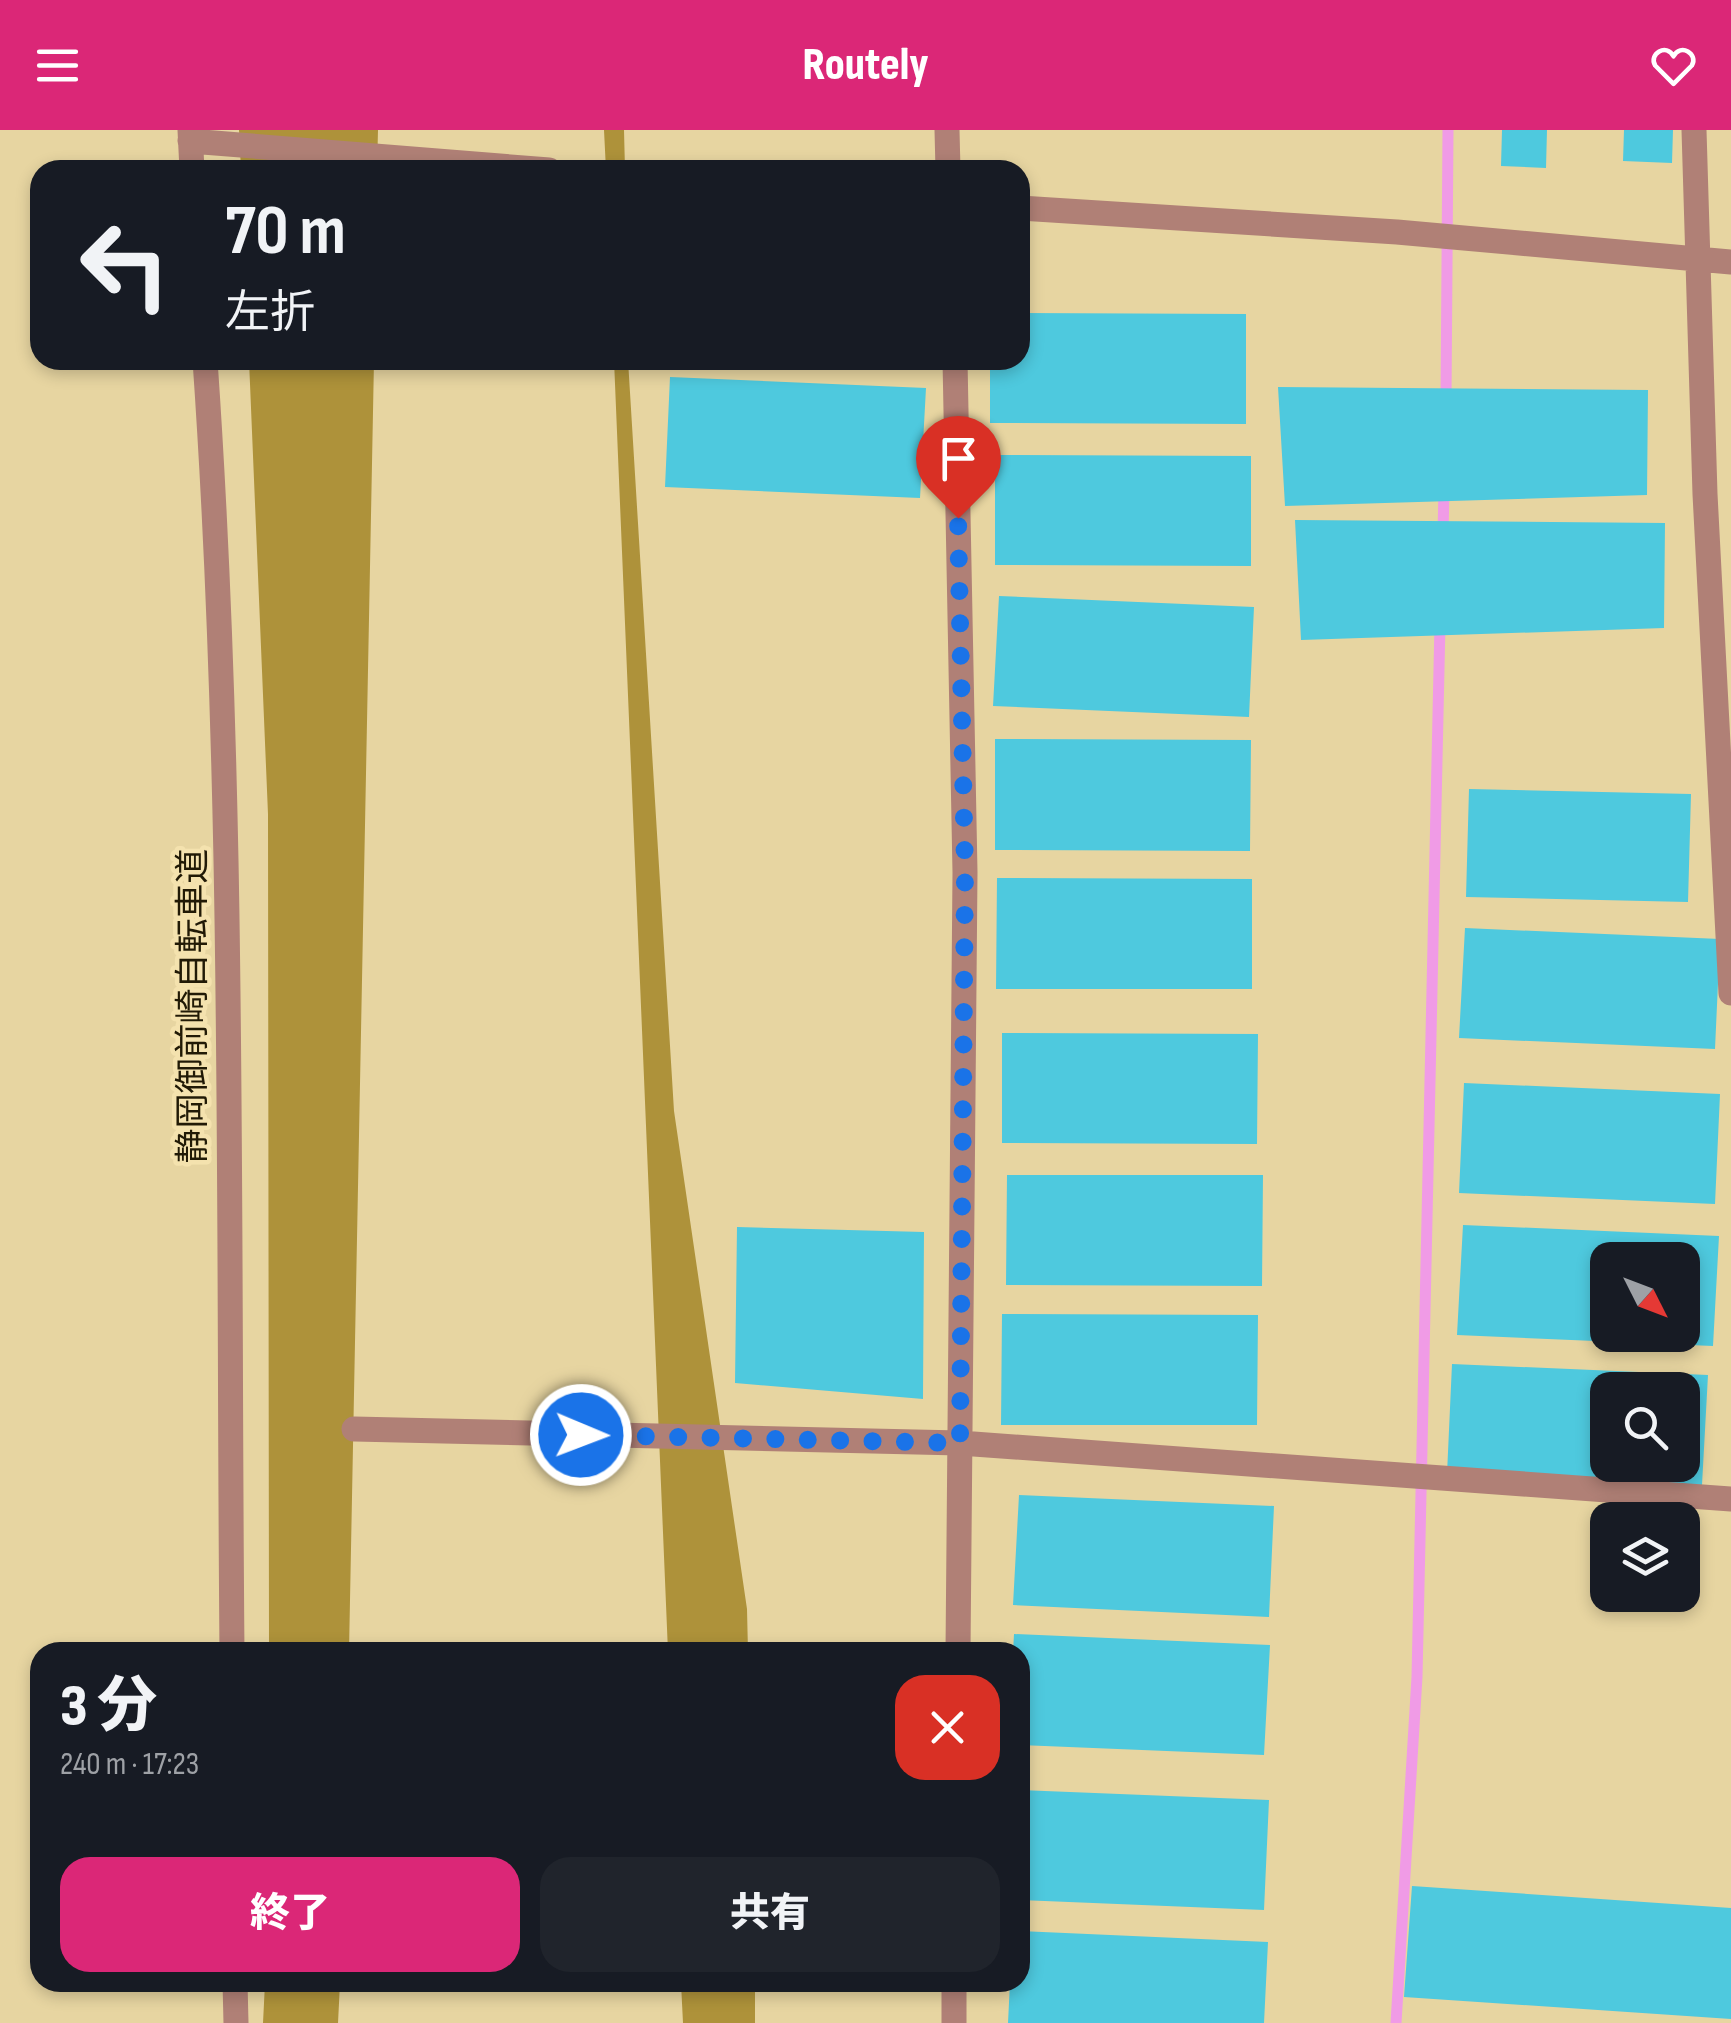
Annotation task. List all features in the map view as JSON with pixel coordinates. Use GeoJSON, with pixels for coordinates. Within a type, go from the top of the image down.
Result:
{"type":"FeatureCollection","features":[{"type":"Feature","properties":{"kind":"street"},"geometry":{"type":"LineString","coordinates":[[946,130],[948,160]]}},
{"type":"Feature","properties":{"kind":"street"},"geometry":{"type":"LineString","coordinates":[[1694,130],[1705,494],[1731,993]]}},
{"type":"Feature","properties":{"kind":"street"},"geometry":{"type":"LineString","coordinates":[[190,136],[443,160]]}},
{"type":"Feature","properties":{"kind":"street"},"geometry":{"type":"LineString","coordinates":[[1030,209],[1424,234],[1731,262]]}},
{"type":"Feature","properties":{"kind":"street","name":"静岡御前崎自転車道"},"geometry":{"type":"LineString","coordinates":[[206,370],[217,534],[229,924],[232,1642]]}},
{"type":"Feature","properties":{"kind":"street"},"geometry":{"type":"LineString","coordinates":[[955,370],[965,872],[958,1642]]}},
{"type":"Feature","properties":{"kind":"street"},"geometry":{"type":"LineString","coordinates":[[354,1430],[960,1443],[1731,1500]]}},
{"type":"Feature","properties":{"kind":"street"},"geometry":{"type":"LineString","coordinates":[[235,1992],[236,2023]]}},
{"type":"Feature","properties":{"kind":"street"},"geometry":{"type":"LineString","coordinates":[[954,1992],[954,2023]]}},
{"type":"Feature","properties":{"kind":"shaded area"},"geometry":{"type":"Polygon","coordinates":[[[239,130],[378,130],[377,160],[240,160],[239,130]]]}},
{"type":"Feature","properties":{"kind":"shaded area"},"geometry":{"type":"Polygon","coordinates":[[[604,130],[624,130],[625,160],[606,160],[604,130]]]}},
{"type":"Feature","properties":{"kind":"shaded area"},"geometry":{"type":"Polygon","coordinates":[[[249,370],[374,370],[349,1642],[269,1642],[268,814],[249,370]]]}},
{"type":"Feature","properties":{"kind":"shaded area"},"geometry":{"type":"Polygon","coordinates":[[[614,370],[629,370],[674,1111],[747,1609],[748,1642],[668,1642],[614,370]]]}},
{"type":"Feature","properties":{"kind":"shaded area"},"geometry":{"type":"Polygon","coordinates":[[[265,1992],[340,1992],[338,2023],[263,2023],[265,1992]]]}},
{"type":"Feature","properties":{"kind":"shaded area"},"geometry":{"type":"Polygon","coordinates":[[[681,1992],[755,1992],[755,2023],[683,2023],[681,1992]]]}},
{"type":"Feature","properties":{"kind":"building"},"geometry":{"type":"Polygon","coordinates":[[[1502,130],[1547,130],[1546,168],[1501,166],[1502,130]]]}},
{"type":"Feature","properties":{"kind":"building"},"geometry":{"type":"Polygon","coordinates":[[[1624,130],[1673,130],[1672,163],[1623,161],[1624,130]]]}},
{"type":"Feature","properties":{"kind":"building"},"geometry":{"type":"Polygon","coordinates":[[[1030,313],[1246,314],[1246,424],[990,423],[990,370],[1030,370],[1030,313]]]}},
{"type":"Feature","properties":{"kind":"building"},"geometry":{"type":"Polygon","coordinates":[[[670,377],[926,388],[920,498],[665,487],[670,377]]]}},
{"type":"Feature","properties":{"kind":"building"},"geometry":{"type":"Polygon","coordinates":[[[1278,387],[1648,390],[1647,495],[1285,506],[1278,387]]]}},
{"type":"Feature","properties":{"kind":"building"},"geometry":{"type":"Polygon","coordinates":[[[995,455],[1251,456],[1251,566],[995,565],[995,455]]]}},
{"type":"Feature","properties":{"kind":"building"},"geometry":{"type":"Polygon","coordinates":[[[1295,520],[1665,523],[1664,628],[1301,640],[1295,520]]]}},
{"type":"Feature","properties":{"kind":"building"},"geometry":{"type":"Polygon","coordinates":[[[999,596],[1254,607],[1249,717],[993,706],[999,596]]]}},
{"type":"Feature","properties":{"kind":"building"},"geometry":{"type":"Polygon","coordinates":[[[995,739],[1251,740],[1250,851],[995,850],[995,739]]]}},
{"type":"Feature","properties":{"kind":"building"},"geometry":{"type":"Polygon","coordinates":[[[1469,789],[1691,794],[1688,902],[1466,897],[1469,789]]]}},
{"type":"Feature","properties":{"kind":"building"},"geometry":{"type":"Polygon","coordinates":[[[997,878],[1252,879],[1252,989],[996,989],[997,878]]]}},
{"type":"Feature","properties":{"kind":"building"},"geometry":{"type":"Polygon","coordinates":[[[1465,928],[1720,939],[1715,1049],[1459,1038],[1465,928]]]}},
{"type":"Feature","properties":{"kind":"building"},"geometry":{"type":"Polygon","coordinates":[[[1002,1033],[1258,1034],[1257,1144],[1002,1143],[1002,1033]]]}},
{"type":"Feature","properties":{"kind":"building"},"geometry":{"type":"Polygon","coordinates":[[[1464,1083],[1720,1094],[1715,1204],[1459,1193],[1464,1083]]]}},
{"type":"Feature","properties":{"kind":"building"},"geometry":{"type":"Polygon","coordinates":[[[1007,1175],[1263,1175],[1262,1286],[1006,1285],[1007,1175]]]}},
{"type":"Feature","properties":{"kind":"building"},"geometry":{"type":"Polygon","coordinates":[[[1463,1225],[1719,1236],[1713,1346],[1700,1345],[1700,1242],[1590,1242],[1590,1341],[1457,1335],[1463,1225]]]}},
{"type":"Feature","properties":{"kind":"building"},"geometry":{"type":"Polygon","coordinates":[[[737,1227],[924,1232],[923,1399],[735,1383],[737,1227]]]}},
{"type":"Feature","properties":{"kind":"building"},"geometry":{"type":"Polygon","coordinates":[[[1002,1314],[1258,1315],[1257,1425],[1001,1425],[1002,1314]]]}},
{"type":"Feature","properties":{"kind":"building"},"geometry":{"type":"Polygon","coordinates":[[[1452,1364],[1638,1372],[1590,1372],[1590,1480],[1447,1474],[1452,1364]]]}},
{"type":"Feature","properties":{"kind":"building"},"geometry":{"type":"Polygon","coordinates":[[[1700,1375],[1708,1375],[1702,1485],[1632,1482],[1700,1482],[1700,1375]]]}},
{"type":"Feature","properties":{"kind":"building"},"geometry":{"type":"Polygon","coordinates":[[[1019,1495],[1274,1506],[1269,1617],[1013,1605],[1019,1495]]]}},
{"type":"Feature","properties":{"kind":"building"},"geometry":{"type":"Polygon","coordinates":[[[1014,1634],[1270,1645],[1264,1755],[1030,1745],[1030,1642],[1014,1642],[1014,1634]]]}},
{"type":"Feature","properties":{"kind":"building"},"geometry":{"type":"Polygon","coordinates":[[[1030,1790],[1269,1800],[1264,1910],[1030,1900],[1030,1790]]]}},
{"type":"Feature","properties":{"kind":"building"},"geometry":{"type":"Polygon","coordinates":[[[1412,1886],[1731,1908],[1731,2019],[1404,1997],[1412,1886]]]}},
{"type":"Feature","properties":{"kind":"building"},"geometry":{"type":"Polygon","coordinates":[[[1030,1931],[1268,1942],[1264,2023],[1008,2023],[1010,1992],[1030,1992],[1030,1931]]]}},
{"type":"Feature","properties":{"kind":"waterway"},"geometry":{"type":"LineString","coordinates":[[1446,400],[1448,130]]}},
{"type":"Feature","properties":{"kind":"waterway"},"geometry":{"type":"LineString","coordinates":[[1443,535],[1444,488]]}},
{"type":"Feature","properties":{"kind":"waterway"},"geometry":{"type":"LineString","coordinates":[[1396,2023],[1417,1677],[1440,623]]}},
{"type":"Feature","properties":{"kind":"route"},"geometry":{"type":"LineString","coordinates":[[581,1435],[960,1443],[965,872],[958,518]]}}]}
